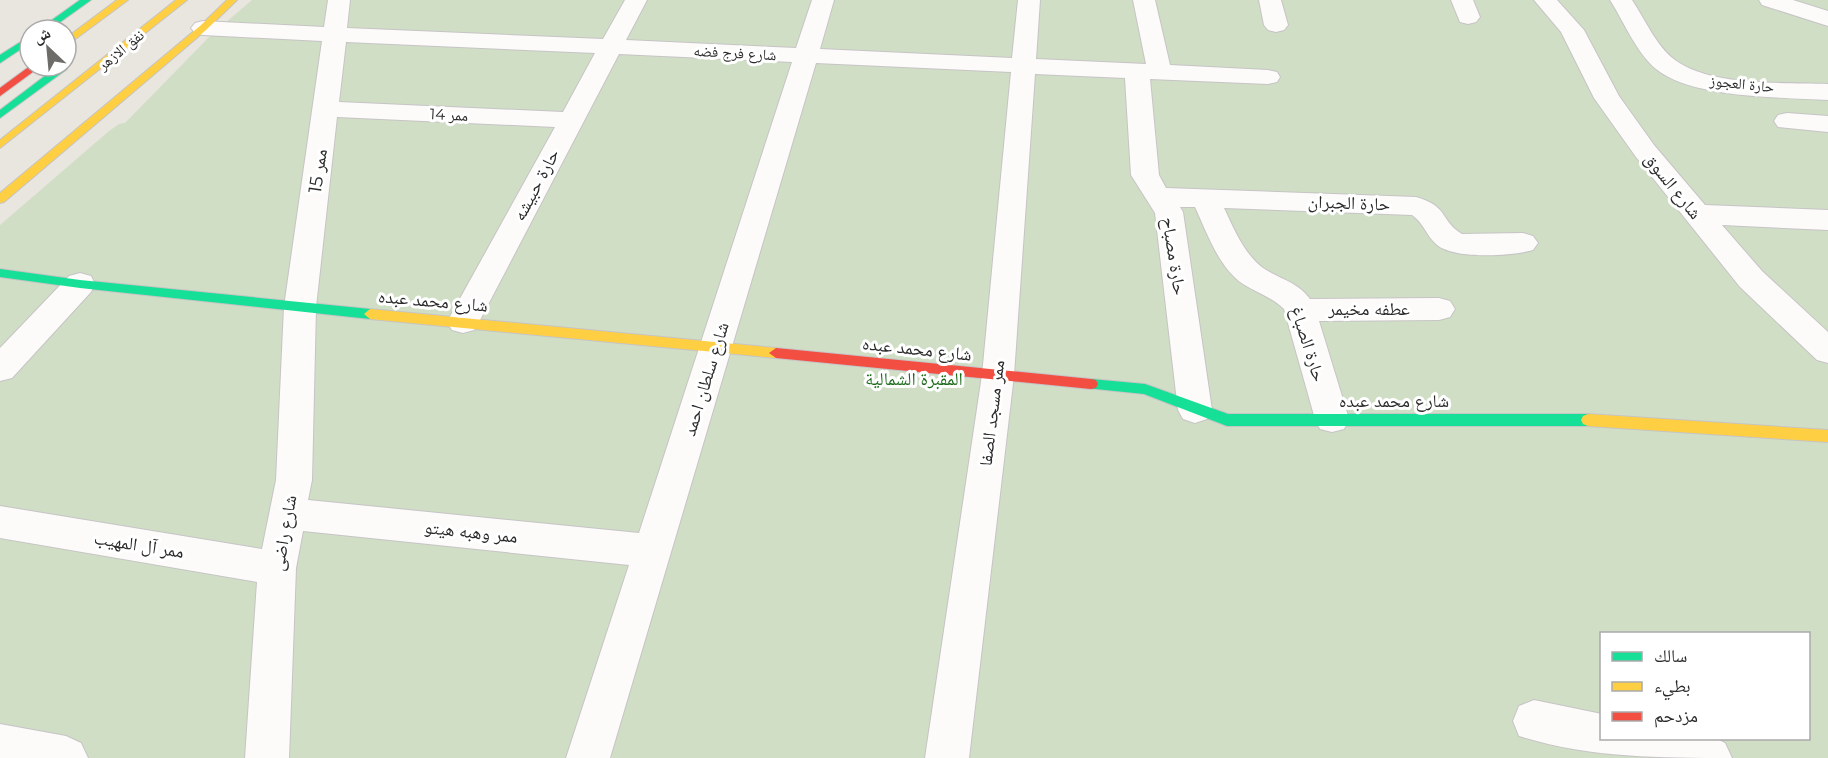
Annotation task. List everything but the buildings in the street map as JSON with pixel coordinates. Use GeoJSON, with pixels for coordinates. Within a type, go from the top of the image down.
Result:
{"type":"FeatureCollection","features":[{"type":"Feature","properties":{"kind":"main road"},"geometry":{"type":"LineString","coordinates":[[60,18],[86,0]]}},
{"type":"Feature","properties":{"kind":"main road"},"geometry":{"type":"LineString","coordinates":[[78,34],[123,0]]}},
{"type":"Feature","properties":{"kind":"main road"},"geometry":{"type":"LineString","coordinates":[[0,146],[182,0]]}},
{"type":"Feature","properties":{"kind":"main road"},"geometry":{"type":"LineString","coordinates":[[0,200],[203,28],[232,0]]}},
{"type":"Feature","properties":{"kind":"main road"},"geometry":{"type":"LineString","coordinates":[[0,60],[18,47]]}},
{"type":"Feature","properties":{"kind":"main road"},"geometry":{"type":"LineString","coordinates":[[0,93],[20,78]]}},
{"type":"Feature","properties":{"kind":"main road"},"geometry":{"type":"LineString","coordinates":[[0,115],[48,78]]}},
{"type":"Feature","properties":{"kind":"main road","name":"شارع محمد عبده"},"geometry":{"type":"LineString","coordinates":[[0,273],[80,284],[300,307],[1145,389],[1162,393],[1195,410],[1227,420],[1588,420],[1828,436]]}},
{"type":"Feature","properties":{"kind":"street","name":"ممر 15"},"geometry":{"type":"LineString","coordinates":[[300,307],[339,0]]}},
{"type":"Feature","properties":{"kind":"street","name":"حارة حبيشه"},"geometry":{"type":"LineString","coordinates":[[462,322],[636,0]]}},
{"type":"Feature","properties":{"kind":"street","name":"شارع سلطان احمد"},"geometry":{"type":"LineString","coordinates":[[588,758],[823,0]]}},
{"type":"Feature","properties":{"kind":"street","name":"ممر مسجد الصفا"},"geometry":{"type":"LineString","coordinates":[[947,758],[998,375],[1029,0]]}},
{"type":"Feature","properties":{"kind":"street","name":"حارة مصباح"},"geometry":{"type":"LineString","coordinates":[[1144,0],[1149,72],[1145,175],[1157,197],[1169,212],[1195,410]]}},
{"type":"Feature","properties":{"kind":"street"},"geometry":{"type":"LineString","coordinates":[[1270,0],[1276,25]]}},
{"type":"Feature","properties":{"kind":"street","name":"شارع السوق"},"geometry":{"type":"LineString","coordinates":[[1545,0],[1572,30],[1593,74],[1624,124],[1696,214],[1750,279],[1828,351]]}},
{"type":"Feature","properties":{"kind":"street","name":"حارة العجوز"},"geometry":{"type":"LineString","coordinates":[[1621,0],[1666,65],[1688,77],[1715,83],[1828,92]]}},
{"type":"Feature","properties":{"kind":"street"},"geometry":{"type":"LineString","coordinates":[[1770,0],[1828,19]]}},
{"type":"Feature","properties":{"kind":"street","name":"شارع فرج فضه"},"geometry":{"type":"LineString","coordinates":[[203,28],[1268,77]]}},
{"type":"Feature","properties":{"kind":"street","name":"ممر 14"},"geometry":{"type":"LineString","coordinates":[[326,109],[571,120]]}},
{"type":"Feature","properties":{"kind":"street"},"geometry":{"type":"LineString","coordinates":[[1787,121],[1828,124]]}},
{"type":"Feature","properties":{"kind":"street","name":"حارة الجبران"},"geometry":{"type":"LineString","coordinates":[[1157,197],[1416,206],[1427,210],[1446,237],[1455,243],[1523,243]]}},
{"type":"Feature","properties":{"kind":"street","name":"حارة الصباغ"},"geometry":{"type":"LineString","coordinates":[[1205,198],[1241,265],[1252,276],[1290,295],[1295,300],[1332,419]]}},
{"type":"Feature","properties":{"kind":"street"},"geometry":{"type":"LineString","coordinates":[[1696,214],[1828,220]]}},
{"type":"Feature","properties":{"kind":"street"},"geometry":{"type":"LineString","coordinates":[[0,369],[80,284]]}},
{"type":"Feature","properties":{"kind":"street","name":"شارع راضى"},"geometry":{"type":"LineString","coordinates":[[267,758],[277,568],[294,480],[300,307]]}},
{"type":"Feature","properties":{"kind":"street","name":"عطفه مخيمر"},"geometry":{"type":"LineString","coordinates":[[1299,310],[1439,309]]}},
{"type":"Feature","properties":{"kind":"street","name":"ممر وهبه هيتو"},"geometry":{"type":"LineString","coordinates":[[289,514],[652,551]]}},
{"type":"Feature","properties":{"kind":"street","name":"ممر آل المهيب"},"geometry":{"type":"LineString","coordinates":[[0,522],[277,568]]}},
{"type":"Feature","properties":{"kind":"street"},"geometry":{"type":"LineString","coordinates":[[1534,722],[1600,735]]}},
{"type":"Feature","properties":{"kind":"street"},"geometry":{"type":"LineString","coordinates":[[1625,740],[1710,758]]}},
{"type":"Feature","properties":{"kind":"street"},"geometry":{"type":"LineString","coordinates":[[0,746],[66,758]]}},
{"type":"Feature","properties":{"kind":"green space","name":"المقبرة الشمالية"},"geometry":{"type":"Polygon","coordinates":[[[252,0],[1828,0],[1828,758],[0,758],[0,225],[109,131],[125,123],[211,35],[252,0]]]}},
{"type":"Feature","properties":{"kind":"traffic: fast"},"geometry":{"type":"LineString","coordinates":[[60,18],[86,0]]}},
{"type":"Feature","properties":{"kind":"traffic: fast"},"geometry":{"type":"LineString","coordinates":[[0,60],[18,47]]}},
{"type":"Feature","properties":{"kind":"traffic: fast"},"geometry":{"type":"LineString","coordinates":[[0,115],[49,78]]}},
{"type":"Feature","properties":{"kind":"traffic: fast"},"geometry":{"type":"LineString","coordinates":[[0,273],[80,284],[370,314]]}},
{"type":"Feature","properties":{"kind":"traffic: fast"},"geometry":{"type":"LineString","coordinates":[[1091,384],[1145,389],[1227,420],[1588,420]]}},
{"type":"Feature","properties":{"kind":"traffic: slow"},"geometry":{"type":"LineString","coordinates":[[78,34],[123,0]]}},
{"type":"Feature","properties":{"kind":"traffic: slow"},"geometry":{"type":"LineString","coordinates":[[0,145],[182,0]]}},
{"type":"Feature","properties":{"kind":"traffic: slow"},"geometry":{"type":"LineString","coordinates":[[0,199],[203,28],[232,0]]}},
{"type":"Feature","properties":{"kind":"traffic: slow"},"geometry":{"type":"LineString","coordinates":[[370,314],[776,353]]}},
{"type":"Feature","properties":{"kind":"traffic: slow"},"geometry":{"type":"LineString","coordinates":[[1588,420],[1828,436]]}},
{"type":"Feature","properties":{"kind":"traffic: jam"},"geometry":{"type":"LineString","coordinates":[[0,93],[20,78]]}},
{"type":"Feature","properties":{"kind":"traffic: jam"},"geometry":{"type":"LineString","coordinates":[[776,353],[1091,384]]}}]}
